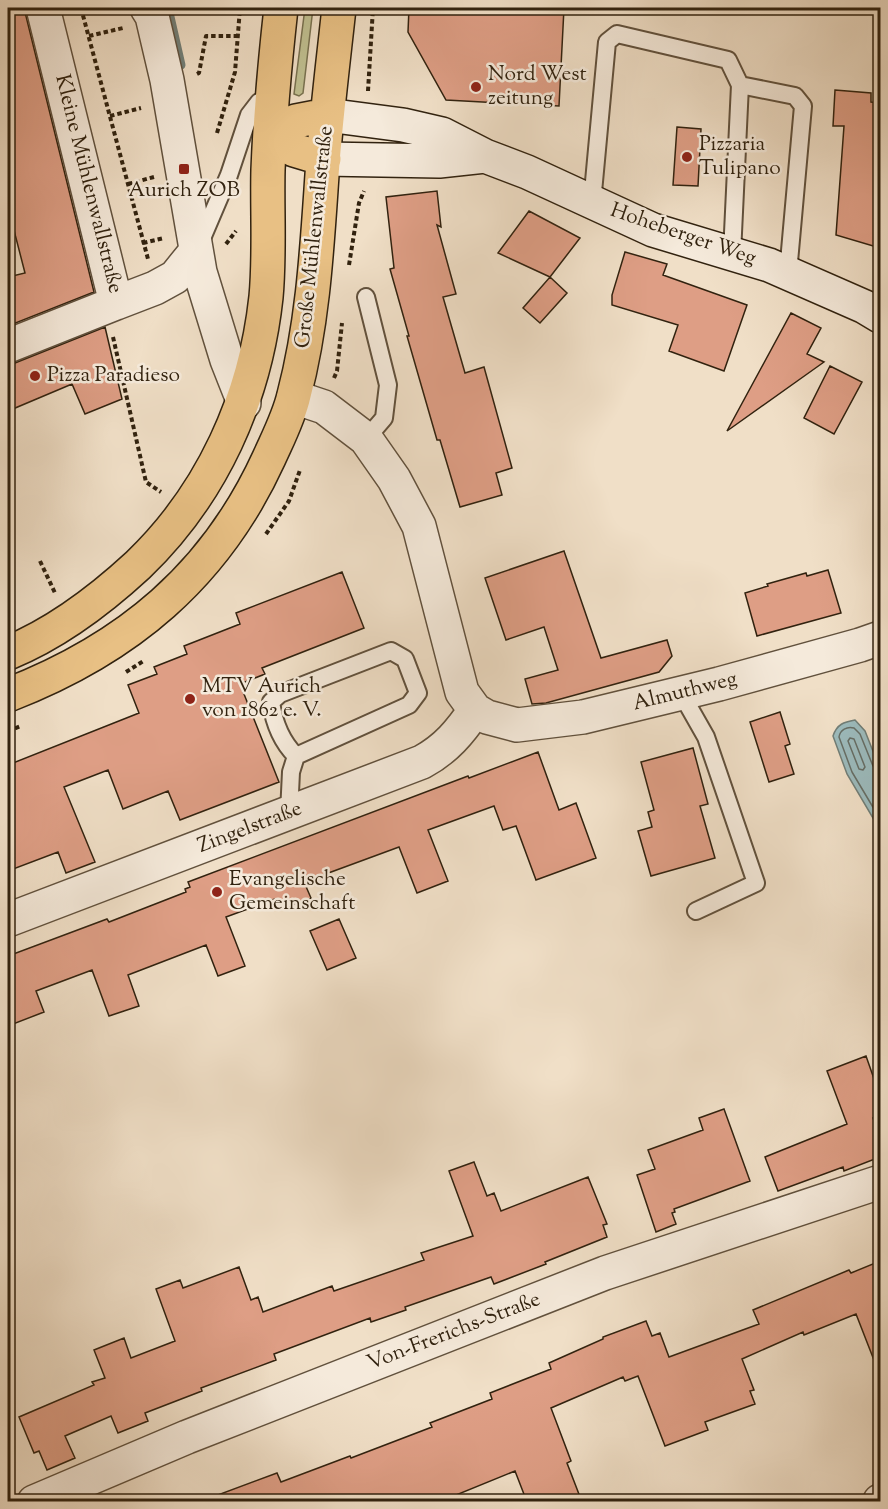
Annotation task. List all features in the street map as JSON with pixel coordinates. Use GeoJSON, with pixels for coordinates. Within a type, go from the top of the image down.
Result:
{"type":"FeatureCollection","features":[{"type":"Feature","properties":{"kind":"main road","name":"Große Mühlenwallstraße"},"geometry":{"type":"LineString","coordinates":[[8,653],[66,623],[112,589],[152,551],[180,520],[220,456],[244,403],[258,349],[266,295],[270,133],[281,8]]}},
{"type":"Feature","properties":{"kind":"main road","name":"Große Mühlenwallstraße"},"geometry":{"type":"LineString","coordinates":[[8,695],[49,680],[108,645],[157,610],[190,579],[222,539],[255,488],[294,397],[306,341],[314,282],[327,115],[339,8]]}},
{"type":"Feature","properties":{"kind":"main road","name":"Hoheberger Weg"},"geometry":{"type":"LineString","coordinates":[[324,159],[294,150],[270,133],[296,121],[327,115]]}},
{"type":"Feature","properties":{"kind":"street","name":"Kleine Mühlenwallstraße"},"geometry":{"type":"LineString","coordinates":[[43,8],[116,303],[155,288],[175,277],[196,251]]}},
{"type":"Feature","properties":{"kind":"street"},"geometry":{"type":"LineString","coordinates":[[147,8],[152,16],[167,80],[200,272],[227,360],[244,403]]}},
{"type":"Feature","properties":{"kind":"street","name":"Hoheberger Weg"},"geometry":{"type":"LineString","coordinates":[[327,115],[404,125],[442,134],[485,156],[527,172],[653,230],[769,265],[865,307],[880,316]]}},
{"type":"Feature","properties":{"kind":"street","name":"Hoheberger Weg"},"geometry":{"type":"LineString","coordinates":[[324,159],[439,161],[485,156]]}},
{"type":"Feature","properties":{"kind":"street"},"geometry":{"type":"LineString","coordinates":[[8,346],[116,303]]}},
{"type":"Feature","properties":{"kind":"street"},"geometry":{"type":"LineString","coordinates":[[294,397],[324,407],[366,439],[394,479],[419,526],[462,692],[481,713]]}},
{"type":"Feature","properties":{"kind":"street","name":"Almuthweg"},"geometry":{"type":"LineString","coordinates":[[481,713],[517,725],[583,717],[681,693],[880,638]]}},
{"type":"Feature","properties":{"kind":"street","name":"Zingelstraße"},"geometry":{"type":"LineString","coordinates":[[8,920],[422,762],[438,754],[481,713]]}},
{"type":"Feature","properties":{"kind":"street","name":"Von-Frerichs-Straße"},"geometry":{"type":"LineString","coordinates":[[34,1502],[187,1437],[605,1273],[880,1182]]}},
{"type":"Feature","properties":{"kind":"lane"},"geometry":{"type":"LineString","coordinates":[[592,203],[607,42],[617,34],[728,60],[740,85],[732,254]]}},
{"type":"Feature","properties":{"kind":"lane"},"geometry":{"type":"LineString","coordinates":[[740,85],[795,96],[803,106],[788,273]]}},
{"type":"Feature","properties":{"kind":"lane"},"geometry":{"type":"LineString","coordinates":[[196,251],[229,175],[249,115],[259,102],[272,97]]}},
{"type":"Feature","properties":{"kind":"lane"},"geometry":{"type":"LineString","coordinates":[[366,297],[388,385],[384,418],[366,439]]}},
{"type":"Feature","properties":{"kind":"lane"},"geometry":{"type":"LineString","coordinates":[[289,813],[291,772],[296,756],[409,705],[418,693],[405,658],[391,651],[280,693],[271,702],[273,717],[285,745],[296,756]]}},
{"type":"Feature","properties":{"kind":"lane"},"geometry":{"type":"LineString","coordinates":[[681,693],[706,737],[756,883],[696,911]]}},
{"type":"Feature","properties":{"kind":"path"},"geometry":{"type":"LineString","coordinates":[[81,8],[155,288]]}},
{"type":"Feature","properties":{"kind":"path"},"geometry":{"type":"LineString","coordinates":[[368,94],[374,8]]}},
{"type":"Feature","properties":{"kind":"path"},"geometry":{"type":"LineString","coordinates":[[167,80],[200,73],[206,36],[237,36]]}},
{"type":"Feature","properties":{"kind":"path"},"geometry":{"type":"LineString","coordinates":[[40,561],[59,603]]}},
{"type":"Feature","properties":{"kind":"green space"},"geometry":{"type":"Polygon","coordinates":[[[305,8],[313,8],[303,93],[299,96],[294,94],[305,8]]]}},
{"type":"Feature","properties":{"kind":"water"},"geometry":{"type":"Polygon","coordinates":[[[855,720],[865,731],[880,769],[880,830],[847,774],[833,736],[841,724],[855,720]]]}},
{"type":"Feature","properties":{"kind":"building"},"geometry":{"type":"Polygon","coordinates":[[[8,8],[24,8],[94,292],[8,326],[8,277],[25,273],[8,207],[8,8]]]}},
{"type":"Feature","properties":{"kind":"building"},"geometry":{"type":"Polygon","coordinates":[[[409,8],[564,8],[559,106],[446,100],[408,32],[409,8]]]}},
{"type":"Feature","properties":{"kind":"building"},"geometry":{"type":"Polygon","coordinates":[[[835,90],[871,93],[871,102],[880,103],[880,248],[836,235],[844,126],[833,126],[835,90]]]}},
{"type":"Feature","properties":{"kind":"building","name":"Pizzaria Tulipano"},"geometry":{"type":"Polygon","coordinates":[[[677,127],[701,129],[698,186],[673,185],[677,127]]]}},
{"type":"Feature","properties":{"kind":"building"},"geometry":{"type":"Polygon","coordinates":[[[437,191],[441,227],[437,225],[456,294],[443,297],[465,373],[484,367],[512,468],[496,473],[502,495],[460,507],[440,440],[437,440],[390,269],[394,268],[386,197],[437,191]]]}},
{"type":"Feature","properties":{"kind":"building"},"geometry":{"type":"Polygon","coordinates":[[[529,211],[580,238],[550,277],[498,253],[529,211]]]}},
{"type":"Feature","properties":{"kind":"building"},"geometry":{"type":"Polygon","coordinates":[[[625,252],[667,264],[663,275],[747,305],[724,371],[669,351],[678,325],[612,305],[612,295],[625,252]]]}},
{"type":"Feature","properties":{"kind":"building"},"geometry":{"type":"Polygon","coordinates":[[[550,277],[567,293],[540,323],[523,308],[550,277]]]}},
{"type":"Feature","properties":{"kind":"building"},"geometry":{"type":"Polygon","coordinates":[[[791,313],[821,328],[807,354],[824,362],[727,431],[791,313]]]}},
{"type":"Feature","properties":{"kind":"building"},"geometry":{"type":"Polygon","coordinates":[[[105,327],[122,399],[85,414],[72,384],[8,411],[8,364],[105,327]]]}},
{"type":"Feature","properties":{"kind":"building"},"geometry":{"type":"Polygon","coordinates":[[[830,366],[862,382],[834,434],[804,418],[830,366]]]}},
{"type":"Feature","properties":{"kind":"building"},"geometry":{"type":"Polygon","coordinates":[[[564,551],[601,658],[667,640],[672,656],[659,672],[546,703],[532,704],[525,679],[558,670],[544,627],[506,640],[485,578],[564,551]]]}},
{"type":"Feature","properties":{"kind":"building"},"geometry":{"type":"Polygon","coordinates":[[[828,570],[841,613],[757,636],[745,593],[806,573],[807,576],[828,570]]]}},
{"type":"Feature","properties":{"kind":"building","name":"MTV Aurich von 1862 e. V."},"geometry":{"type":"Polygon","coordinates":[[[342,572],[364,628],[262,668],[265,674],[240,684],[279,782],[180,820],[168,791],[123,809],[108,770],[64,787],[95,862],[66,873],[58,852],[8,871],[8,765],[139,713],[128,685],[157,674],[154,667],[187,654],[184,646],[240,624],[236,613],[342,572]]]}},
{"type":"Feature","properties":{"kind":"building"},"geometry":{"type":"Polygon","coordinates":[[[780,712],[790,744],[785,746],[794,774],[769,782],[750,722],[780,712]]]}},
{"type":"Feature","properties":{"kind":"building"},"geometry":{"type":"Polygon","coordinates":[[[693,748],[708,804],[700,806],[715,858],[651,876],[638,831],[652,827],[648,812],[654,810],[641,762],[693,748]]]}},
{"type":"Feature","properties":{"kind":"building"},"geometry":{"type":"Polygon","coordinates":[[[538,752],[559,810],[576,803],[596,858],[536,880],[516,826],[503,830],[494,806],[428,830],[448,881],[417,893],[399,847],[304,882],[311,898],[279,910],[275,899],[226,917],[245,966],[218,976],[206,945],[128,975],[139,1006],[109,1016],[92,970],[36,991],[44,1012],[8,1026],[8,956],[107,919],[109,922],[186,892],[185,889],[190,887],[188,882],[468,776],[469,778],[538,752]]]}},
{"type":"Feature","properties":{"kind":"building"},"geometry":{"type":"Polygon","coordinates":[[[339,919],[356,958],[327,970],[310,931],[339,919]]]}},
{"type":"Feature","properties":{"kind":"building"},"geometry":{"type":"Polygon","coordinates":[[[866,1056],[880,1096],[880,1115],[873,1118],[880,1138],[880,1157],[844,1171],[843,1167],[778,1191],[765,1157],[847,1124],[827,1071],[866,1056]]]}},
{"type":"Feature","properties":{"kind":"building"},"geometry":{"type":"Polygon","coordinates":[[[724,1109],[750,1181],[674,1209],[675,1212],[672,1213],[676,1224],[656,1232],[637,1175],[655,1169],[648,1150],[703,1130],[699,1118],[724,1109]]]}},
{"type":"Feature","properties":{"kind":"building"},"geometry":{"type":"Polygon","coordinates":[[[474,1162],[487,1196],[494,1193],[501,1211],[588,1177],[607,1224],[603,1225],[607,1237],[494,1284],[491,1277],[405,1307],[406,1310],[371,1322],[370,1318],[274,1354],[276,1360],[201,1388],[202,1391],[145,1413],[148,1421],[118,1433],[111,1416],[65,1436],[75,1458],[47,1470],[39,1451],[34,1453],[19,1417],[94,1385],[92,1382],[105,1378],[94,1350],[124,1338],[131,1358],[175,1341],[156,1289],[180,1280],[183,1288],[239,1267],[251,1300],[258,1297],[263,1312],[332,1286],[334,1291],[424,1260],[421,1253],[473,1236],[449,1171],[474,1162]]]}},
{"type":"Feature","properties":{"kind":"building"},"geometry":{"type":"Polygon","coordinates":[[[880,1261],[880,1373],[856,1314],[804,1335],[803,1332],[742,1359],[754,1390],[750,1391],[755,1404],[705,1422],[708,1430],[665,1446],[638,1376],[625,1381],[623,1377],[551,1408],[571,1461],[567,1463],[582,1502],[527,1502],[515,1471],[439,1502],[207,1502],[207,1499],[277,1473],[281,1482],[432,1427],[430,1423],[492,1399],[490,1393],[551,1369],[549,1363],[603,1339],[603,1337],[646,1321],[652,1336],[660,1333],[669,1357],[759,1324],[753,1310],[849,1270],[851,1273],[880,1261]]]}},
{"type":"Feature","properties":{"kind":"waterway"},"geometry":{"type":"LineString","coordinates":[[168,8],[181,65]]}},
{"type":"Feature","properties":{"kind":"place","name":"Nord West zeitung"},"geometry":{"type":"Point","coordinates":[476,87]}},
{"type":"Feature","properties":{"kind":"place","name":"Pizzaria Tulipano"},"geometry":{"type":"Point","coordinates":[687,157]}},
{"type":"Feature","properties":{"kind":"place","name":"Aurich ZOB"},"geometry":{"type":"Point","coordinates":[184,169]}},
{"type":"Feature","properties":{"kind":"place","name":"Pizza Paradieso"},"geometry":{"type":"Point","coordinates":[35,376]}},
{"type":"Feature","properties":{"kind":"place","name":"MTV Aurich von 1862 e. V."},"geometry":{"type":"Point","coordinates":[190,699]}},
{"type":"Feature","properties":{"kind":"place","name":"Evangelische Gemeinschaft"},"geometry":{"type":"Point","coordinates":[217,892]}}]}
